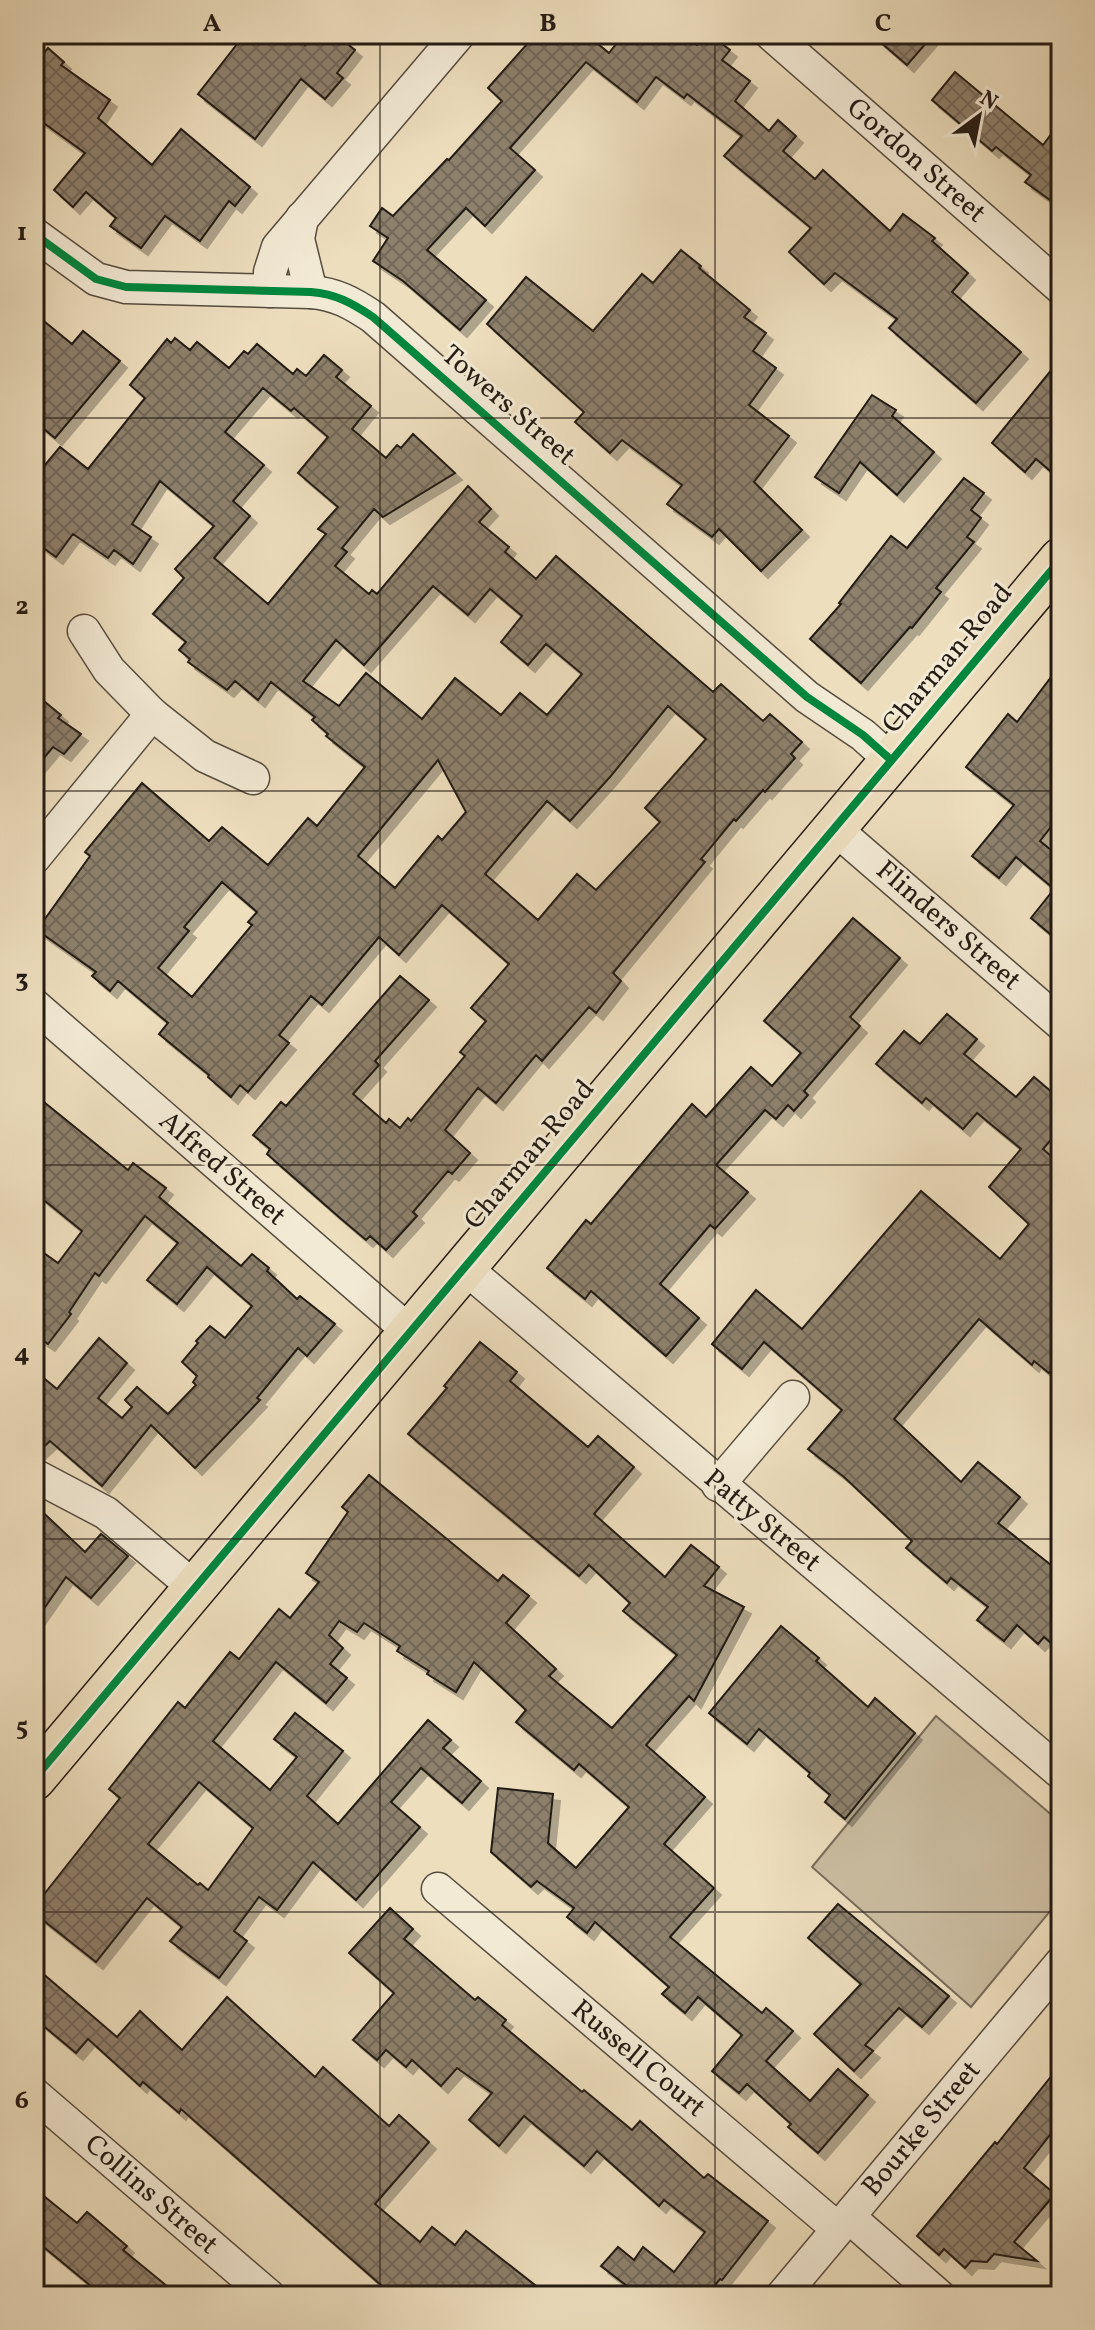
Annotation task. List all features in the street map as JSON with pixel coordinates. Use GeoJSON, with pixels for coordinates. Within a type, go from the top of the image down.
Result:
{"type":"FeatureCollection","features":[{"type":"Feature","properties":{"kind":"main road","name":"Charman Road"},"geometry":{"type":"LineString","coordinates":[[34,1779],[1061,559]]}},
{"type":"Feature","properties":{"kind":"street"},"geometry":{"type":"LineString","coordinates":[[270,291],[273,256],[459,34]]}},
{"type":"Feature","properties":{"kind":"street","name":"Gordon Street"},"geometry":{"type":"LineString","coordinates":[[771,34],[1061,288]]}},
{"type":"Feature","properties":{"kind":"street"},"geometry":{"type":"LineString","coordinates":[[302,218],[298,239],[311,292]]}},
{"type":"Feature","properties":{"kind":"street","name":"Towers Street"},"geometry":{"type":"LineString","coordinates":[[34,234],[83,272],[110,284],[311,292],[340,296],[373,317],[807,697],[863,735],[886,766]]}},
{"type":"Feature","properties":{"kind":"street"},"geometry":{"type":"LineString","coordinates":[[84,631],[109,670],[152,714],[205,756],[253,778]]}},
{"type":"Feature","properties":{"kind":"street"},"geometry":{"type":"LineString","coordinates":[[34,858],[152,714]]}},
{"type":"Feature","properties":{"kind":"street","name":"Flinders Street"},"geometry":{"type":"LineString","coordinates":[[834,828],[1061,1024]]}},
{"type":"Feature","properties":{"kind":"street","name":"Alfred Street"},"geometry":{"type":"LineString","coordinates":[[34,1005],[410,1332]]}},
{"type":"Feature","properties":{"kind":"street","name":"Patty Street"},"geometry":{"type":"LineString","coordinates":[[464,1267],[1061,1773]]}},
{"type":"Feature","properties":{"kind":"street"},"geometry":{"type":"LineString","coordinates":[[718,1485],[793,1397]]}},
{"type":"Feature","properties":{"kind":"street"},"geometry":{"type":"LineString","coordinates":[[34,1475],[106,1513],[195,1588]]}},
{"type":"Feature","properties":{"kind":"street","name":"Russell Court"},"geometry":{"type":"LineString","coordinates":[[438,1889],[843,2223],[939,2296]]}},
{"type":"Feature","properties":{"kind":"street","name":"Bourke Street"},"geometry":{"type":"LineString","coordinates":[[782,2296],[1061,1963]]}},
{"type":"Feature","properties":{"kind":"street","name":"Collins Street"},"geometry":{"type":"LineString","coordinates":[[34,2094],[269,2296]]}},
{"type":"Feature","properties":{"kind":"shaded area"},"geometry":{"type":"Polygon","coordinates":[[[936,1716],[1061,1823],[1061,1898],[971,2007],[812,1867],[936,1716]]]}},
{"type":"Feature","properties":{"kind":"building"},"geometry":{"type":"Polygon","coordinates":[[[245,34],[292,34],[305,45],[314,34],[335,34],[355,50],[337,73],[343,78],[325,99],[301,79],[255,139],[198,94],[245,34]]]}},
{"type":"Feature","properties":{"kind":"building"},"geometry":{"type":"Polygon","coordinates":[[[536,34],[586,34],[609,53],[624,34],[682,34],[697,45],[709,34],[730,50],[722,60],[750,81],[735,101],[769,131],[778,120],[796,136],[783,151],[815,179],[823,170],[890,231],[903,214],[935,238],[932,241],[968,273],[952,292],[1021,352],[976,403],[889,328],[897,319],[835,273],[824,284],[789,252],[811,228],[724,156],[742,136],[687,94],[684,98],[656,77],[637,102],[586,62],[510,148],[535,170],[485,226],[466,208],[427,250],[486,300],[460,330],[403,281],[373,261],[388,238],[370,226],[382,208],[393,216],[502,101],[488,88],[536,34]]]}},
{"type":"Feature","properties":{"kind":"building"},"geometry":{"type":"Polygon","coordinates":[[[871,34],[934,34],[907,65],[871,34]]]}},
{"type":"Feature","properties":{"kind":"building"},"geometry":{"type":"Polygon","coordinates":[[[48,48],[64,62],[61,65],[110,100],[98,118],[152,165],[181,129],[250,187],[235,206],[229,201],[200,241],[165,216],[141,248],[110,226],[116,218],[86,192],[73,207],[54,190],[85,153],[34,116],[34,65],[48,48]]]}},
{"type":"Feature","properties":{"kind":"building"},"geometry":{"type":"Polygon","coordinates":[[[955,72],[1043,145],[1061,121],[1061,208],[1025,182],[1031,175],[996,147],[992,151],[932,100],[955,72]]]}},
{"type":"Feature","properties":{"kind":"building"},"geometry":{"type":"Polygon","coordinates":[[[681,250],[750,310],[744,317],[766,333],[753,351],[776,368],[749,405],[789,436],[754,482],[802,530],[761,571],[719,529],[712,537],[667,504],[682,485],[622,440],[610,453],[575,422],[584,412],[487,324],[526,277],[593,331],[642,274],[653,283],[681,250]]]}},
{"type":"Feature","properties":{"kind":"building"},"geometry":{"type":"Polygon","coordinates":[[[34,313],[72,344],[83,331],[120,361],[55,438],[34,421],[34,313]]]}},
{"type":"Feature","properties":{"kind":"building"},"geometry":{"type":"Polygon","coordinates":[[[175,338],[190,350],[197,342],[229,368],[244,351],[248,354],[257,344],[293,374],[297,369],[306,376],[324,355],[342,370],[336,377],[371,406],[352,429],[386,458],[397,445],[401,448],[413,434],[455,473],[383,517],[374,509],[342,548],[347,552],[335,566],[369,594],[372,590],[377,594],[468,486],[491,509],[479,522],[509,547],[505,552],[536,579],[556,556],[713,692],[721,684],[763,721],[770,714],[802,742],[791,754],[795,758],[736,821],[734,819],[701,859],[705,862],[613,973],[621,981],[596,1013],[589,1007],[542,1061],[536,1055],[496,1103],[478,1088],[445,1130],[470,1153],[452,1174],[448,1171],[413,1212],[417,1216],[386,1250],[370,1236],[366,1240],[340,1218],[267,1154],[270,1149],[253,1135],[281,1102],[286,1106],[400,976],[429,1000],[375,1061],[379,1065],[353,1094],[386,1123],[389,1119],[400,1128],[408,1118],[411,1121],[465,1056],[460,1052],[486,1021],[471,1008],[509,964],[442,905],[399,955],[379,937],[322,1005],[311,996],[279,1035],[289,1043],[248,1092],[240,1085],[231,1097],[159,1034],[168,1023],[118,981],[110,991],[92,976],[96,972],[37,930],[90,856],[85,852],[142,783],[209,841],[222,827],[268,865],[308,818],[317,826],[365,767],[326,736],[328,734],[312,720],[315,717],[271,682],[258,700],[235,681],[227,690],[188,662],[190,659],[179,650],[186,642],[153,614],[184,578],[175,569],[214,526],[160,481],[132,524],[151,537],[133,564],[114,550],[108,558],[73,534],[56,557],[34,541],[34,478],[60,447],[88,469],[145,398],[130,385],[167,339],[171,343],[175,338]],[[263,388],[225,432],[264,465],[233,501],[250,516],[214,558],[268,604],[326,534],[318,529],[338,507],[298,473],[328,437],[294,408],[291,411],[263,388]],[[433,586],[364,665],[336,640],[303,681],[339,706],[366,673],[422,719],[455,678],[501,715],[520,693],[547,715],[582,674],[546,644],[528,665],[501,642],[522,616],[490,589],[468,615],[433,586]],[[668,706],[570,821],[547,801],[485,874],[538,920],[577,874],[596,890],[660,822],[645,808],[706,739],[668,706]],[[438,760],[358,856],[395,888],[438,836],[442,840],[466,812],[438,760]],[[222,882],[184,927],[189,931],[158,968],[192,997],[252,925],[248,922],[257,912],[222,882]]]}},
{"type":"Feature","properties":{"kind":"building"},"geometry":{"type":"Polygon","coordinates":[[[1061,358],[1061,480],[1036,459],[1025,472],[992,443],[1061,358]]]}},
{"type":"Feature","properties":{"kind":"building"},"geometry":{"type":"Polygon","coordinates":[[[872,395],[896,410],[892,416],[934,452],[897,495],[860,462],[839,493],[815,477],[872,395]]]}},
{"type":"Feature","properties":{"kind":"building"},"geometry":{"type":"Polygon","coordinates":[[[964,478],[984,493],[971,510],[981,518],[967,537],[974,542],[936,588],[941,592],[861,683],[810,639],[841,604],[891,536],[907,548],[964,478]]]}},
{"type":"Feature","properties":{"kind":"building"},"geometry":{"type":"Polygon","coordinates":[[[1061,664],[1061,814],[1040,841],[1061,858],[1061,943],[1031,918],[1054,889],[1016,857],[999,878],[972,856],[1014,805],[966,767],[1008,714],[1017,722],[1061,664]]]}},
{"type":"Feature","properties":{"kind":"building"},"geometry":{"type":"Polygon","coordinates":[[[34,693],[61,715],[58,718],[81,734],[64,754],[53,747],[34,770],[34,693]]]}},
{"type":"Feature","properties":{"kind":"building"},"geometry":{"type":"Polygon","coordinates":[[[853,918],[900,958],[850,1017],[860,1026],[804,1091],[808,1095],[794,1111],[788,1105],[776,1119],[765,1110],[716,1165],[748,1192],[715,1229],[710,1225],[660,1284],[699,1318],[666,1356],[591,1291],[585,1299],[547,1268],[586,1220],[591,1224],[692,1104],[706,1117],[751,1067],[772,1086],[801,1053],[764,1021],[853,918]]]}},
{"type":"Feature","properties":{"kind":"building"},"geometry":{"type":"Polygon","coordinates":[[[947,1014],[977,1039],[964,1054],[1016,1097],[1034,1077],[1061,1100],[1061,1128],[1043,1149],[1061,1165],[1061,1359],[1049,1373],[1034,1361],[1032,1365],[979,1319],[894,1419],[961,1482],[978,1462],[1020,1497],[998,1523],[1061,1573],[1061,1652],[1044,1637],[1038,1644],[1017,1625],[1004,1641],[977,1620],[988,1607],[951,1578],[947,1583],[906,1548],[912,1541],[844,1477],[808,1449],[842,1410],[764,1342],[742,1369],[712,1344],[756,1290],[802,1329],[921,1191],[1000,1259],[1029,1224],[989,1187],[1021,1149],[977,1113],[963,1129],[926,1098],[922,1103],[876,1064],[904,1031],[920,1044],[947,1014]]]}},
{"type":"Feature","properties":{"kind":"building"},"geometry":{"type":"Polygon","coordinates":[[[34,1094],[128,1170],[133,1163],[166,1188],[159,1197],[241,1266],[252,1254],[297,1299],[300,1296],[335,1324],[307,1356],[298,1348],[257,1398],[260,1400],[195,1468],[151,1425],[102,1486],[50,1441],[34,1456],[34,1370],[57,1389],[99,1338],[127,1363],[98,1398],[122,1418],[132,1407],[125,1400],[137,1387],[168,1414],[196,1385],[193,1382],[197,1376],[182,1362],[198,1343],[196,1341],[210,1326],[225,1338],[252,1306],[207,1267],[177,1304],[147,1280],[178,1243],[145,1216],[99,1276],[95,1273],[69,1312],[71,1314],[48,1344],[34,1335],[34,1246],[58,1263],[82,1231],[34,1192],[34,1094]]]}},
{"type":"Feature","properties":{"kind":"building"},"geometry":{"type":"Polygon","coordinates":[[[480,1342],[517,1372],[510,1381],[588,1447],[598,1436],[634,1467],[594,1514],[665,1577],[691,1545],[719,1567],[704,1586],[744,1607],[694,1701],[689,1696],[646,1745],[705,1797],[664,1844],[714,1888],[670,1937],[762,2013],[766,2008],[793,2031],[766,2061],[810,2101],[838,2069],[868,2095],[818,2153],[747,2084],[739,2093],[712,2071],[742,2035],[698,1997],[685,2013],[662,1994],[669,1987],[595,1922],[587,1933],[567,1917],[574,1908],[537,1881],[531,1887],[491,1852],[498,1788],[553,1794],[548,1843],[576,1868],[629,1807],[579,1764],[574,1770],[516,1722],[526,1710],[474,1662],[456,1692],[397,1651],[400,1646],[364,1623],[357,1632],[339,1621],[329,1635],[343,1648],[330,1664],[347,1678],[326,1703],[276,1662],[213,1741],[270,1790],[297,1757],[274,1739],[295,1713],[343,1751],[307,1796],[338,1824],[428,1720],[451,1740],[443,1748],[481,1781],[462,1803],[421,1768],[391,1802],[420,1827],[356,1900],[313,1862],[277,1910],[259,1897],[234,1931],[247,1941],[219,1978],[170,1941],[182,1927],[147,1898],[96,1962],[34,1913],[34,1907],[120,1798],[109,1789],[178,1702],[185,1708],[230,1652],[239,1659],[279,1609],[290,1618],[319,1582],[306,1573],[348,1512],[342,1507],[369,1475],[498,1581],[503,1575],[529,1596],[506,1623],[556,1669],[549,1676],[612,1728],[677,1655],[623,1611],[630,1603],[589,1565],[579,1576],[408,1434],[447,1388],[444,1386],[480,1342]],[[199,1782],[148,1844],[208,1890],[253,1828],[199,1782]]]}},
{"type":"Feature","properties":{"kind":"building"},"geometry":{"type":"Polygon","coordinates":[[[34,1504],[85,1552],[101,1534],[128,1556],[91,1598],[66,1577],[34,1623],[34,1504]]]}},
{"type":"Feature","properties":{"kind":"building"},"geometry":{"type":"Polygon","coordinates":[[[781,1626],[819,1658],[816,1661],[868,1707],[875,1698],[915,1733],[845,1819],[825,1802],[830,1795],[808,1776],[810,1773],[759,1729],[747,1744],[709,1713],[781,1626]]]}},
{"type":"Feature","properties":{"kind":"building"},"geometry":{"type":"Polygon","coordinates":[[[838,1904],[949,1996],[922,2027],[899,2008],[865,2045],[873,2051],[854,2071],[814,2034],[861,1984],[808,1938],[838,1904]]]}},
{"type":"Feature","properties":{"kind":"building"},"geometry":{"type":"Polygon","coordinates":[[[390,1908],[413,1929],[404,1939],[475,2000],[478,1997],[506,2020],[502,2025],[582,2092],[584,2090],[632,2130],[640,2121],[704,2178],[708,2174],[768,2221],[706,2296],[640,2296],[601,2266],[618,2247],[634,2260],[643,2247],[674,2272],[705,2232],[664,2200],[659,2206],[597,2151],[584,2166],[524,2116],[499,2146],[469,2120],[492,2093],[457,2068],[441,2086],[412,2060],[406,2067],[386,2050],[377,2060],[353,2040],[394,1993],[349,1953],[390,1908]]]}},
{"type":"Feature","properties":{"kind":"building"},"geometry":{"type":"Polygon","coordinates":[[[34,1966],[117,2037],[140,2011],[182,2050],[227,1997],[315,2077],[323,2067],[389,2126],[399,2115],[429,2142],[375,2204],[420,2242],[432,2227],[455,2245],[466,2231],[549,2296],[376,2296],[383,2287],[181,2109],[179,2113],[143,2082],[140,2086],[88,2039],[76,2053],[34,2018],[34,1966]]]}},
{"type":"Feature","properties":{"kind":"building"},"geometry":{"type":"Polygon","coordinates":[[[1061,2064],[1061,2121],[1024,2168],[1055,2194],[1014,2242],[1037,2261],[994,2254],[987,2262],[971,2261],[965,2268],[944,2249],[939,2255],[917,2236],[1061,2064]]]}},
{"type":"Feature","properties":{"kind":"building"},"geometry":{"type":"Polygon","coordinates":[[[34,2188],[77,2223],[87,2212],[127,2246],[123,2250],[179,2296],[103,2296],[34,2239],[34,2188]]]}},
{"type":"Feature","properties":{"kind":"cycle path"},"geometry":{"type":"LineString","coordinates":[[34,234],[96,279],[126,287],[311,292],[336,297],[358,307],[807,697],[863,735],[891,760]]}},
{"type":"Feature","properties":{"kind":"cycle path"},"geometry":{"type":"LineString","coordinates":[[34,1779],[1061,559]]}}]}
